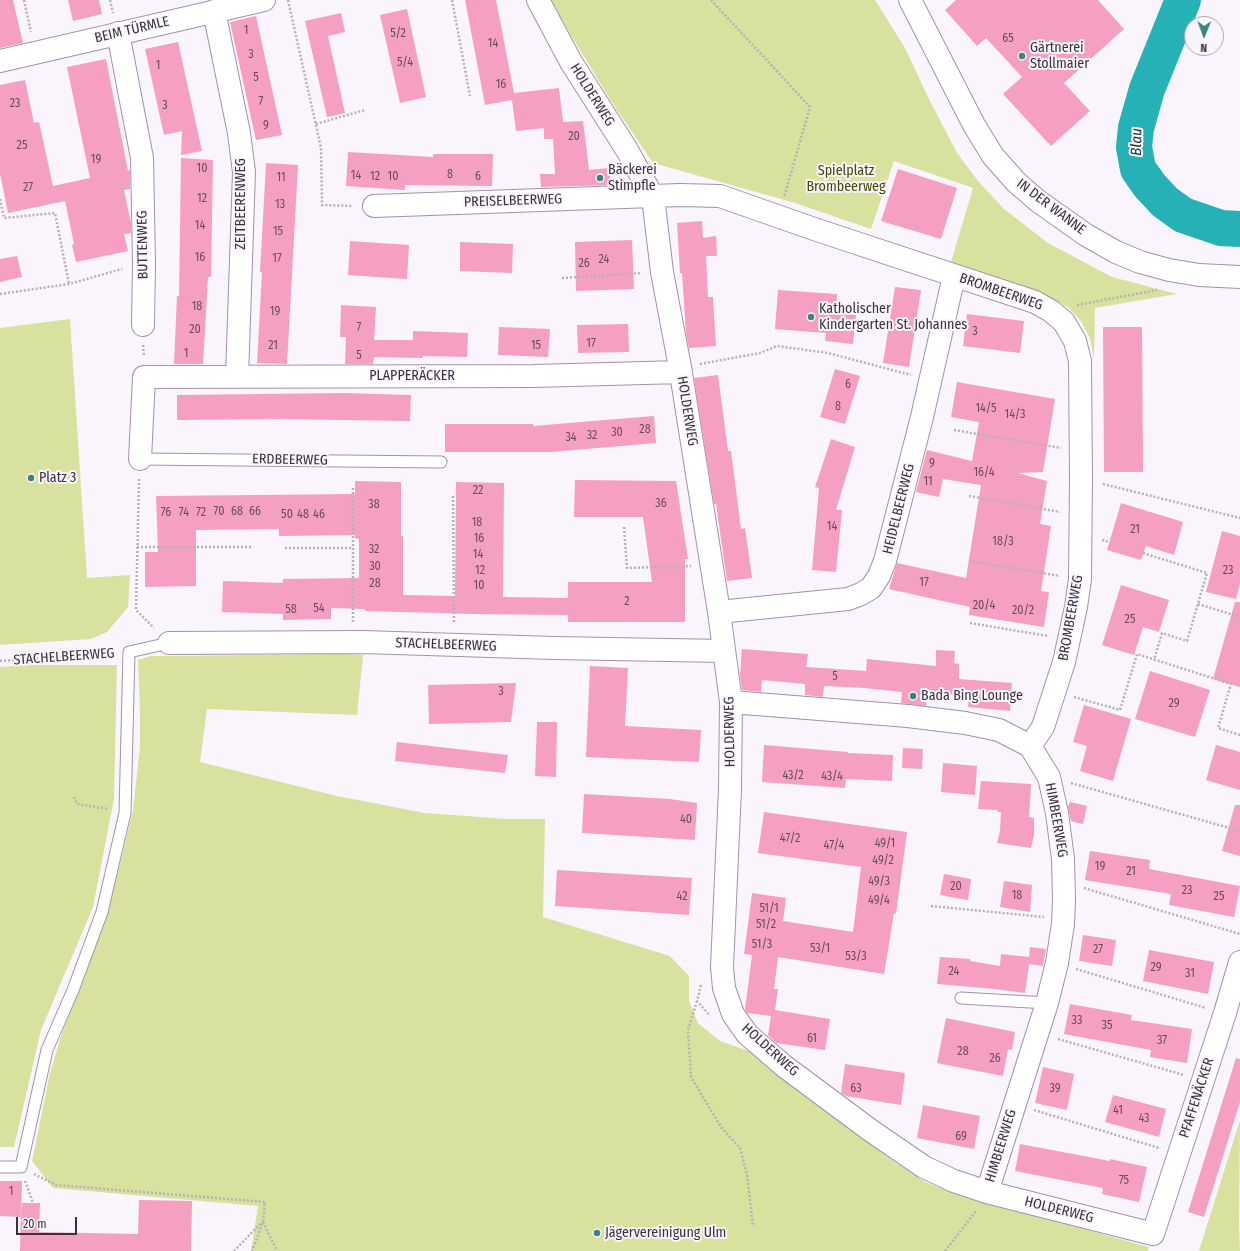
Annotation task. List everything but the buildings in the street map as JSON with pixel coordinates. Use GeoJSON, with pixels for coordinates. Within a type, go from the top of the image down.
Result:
{"type":"FeatureCollection","features":[{"type":"Feature","properties":{"kind":"street","name":"BEIM TÜRMLE"},"geometry":{"type":"LineString","coordinates":[[0,61],[264,0]]}},
{"type":"Feature","properties":{"kind":"street","name":"HOLDERWEG"},"geometry":{"type":"LineString","coordinates":[[538,0],[571,62],[627,150],[653,196],[662,272],[680,369],[712,566],[731,702],[730,789],[722,967],[724,988],[733,1014],[747,1034],[784,1066],[870,1130],[924,1167],[954,1181],[988,1192],[1153,1234]]}},
{"type":"Feature","properties":{"kind":"street","name":"IN DER WANNE"},"geometry":{"type":"LineString","coordinates":[[910,0],[974,125],[993,156],[1016,182],[1038,201],[1086,235],[1116,252],[1140,262],[1169,270],[1199,275],[1240,277]]}},
{"type":"Feature","properties":{"kind":"street","name":"ZEITBEERENWEG"},"geometry":{"type":"LineString","coordinates":[[214,11],[239,133],[244,172],[237,377]]}},
{"type":"Feature","properties":{"kind":"street","name":"BUTTENWEG"},"geometry":{"type":"LineString","coordinates":[[118,33],[142,158],[144,264],[143,325]]}},
{"type":"Feature","properties":{"kind":"street","name":"PREISELBEERWEG"},"geometry":{"type":"LineString","coordinates":[[374,206],[653,196]]}},
{"type":"Feature","properties":{"kind":"street","name":"BROMBEERWEG"},"geometry":{"type":"LineString","coordinates":[[653,196],[720,196],[1035,302],[1051,310],[1064,322],[1075,341],[1080,361],[1080,579],[1070,640],[1055,692],[1043,727],[1030,746]]}},
{"type":"Feature","properties":{"kind":"street","name":"HEIDELBEERWEG"},"geometry":{"type":"LineString","coordinates":[[719,612],[848,599],[871,588],[879,576],[885,560],[931,380],[954,276]]}},
{"type":"Feature","properties":{"kind":"street","name":"PLAPPERÄCKER"},"geometry":{"type":"LineString","coordinates":[[144,377],[534,376],[680,369]]}},
{"type":"Feature","properties":{"kind":"street"},"geometry":{"type":"LineString","coordinates":[[140,459],[144,377]]}},
{"type":"Feature","properties":{"kind":"street","name":"STACHELBEERWEG"},"geometry":{"type":"LineString","coordinates":[[169,643],[363,642],[554,648],[724,651]]}},
{"type":"Feature","properties":{"kind":"street"},"geometry":{"type":"LineString","coordinates":[[731,702],[908,716],[965,723],[999,730],[1030,746]]}},
{"type":"Feature","properties":{"kind":"street","name":"HIMBEERWEG"},"geometry":{"type":"LineString","coordinates":[[988,1192],[1014,1104],[1047,1003],[1057,963],[1063,919],[1065,882],[1061,838],[1049,777],[1030,746]]}},
{"type":"Feature","properties":{"kind":"street","name":"PFAFFENÄCKER"},"geometry":{"type":"LineString","coordinates":[[1153,1234],[1202,1080],[1225,1014],[1240,962]]}},
{"type":"Feature","properties":{"kind":"lane","name":"ERDBEERWEG"},"geometry":{"type":"LineString","coordinates":[[140,459],[441,462]]}},
{"type":"Feature","properties":{"kind":"lane"},"geometry":{"type":"LineString","coordinates":[[0,1167],[21,1167],[29,1124],[47,1050],[73,990],[102,912],[126,813],[129,652],[169,643]]}},
{"type":"Feature","properties":{"kind":"lane"},"geometry":{"type":"LineString","coordinates":[[961,998],[1047,1003]]}},
{"type":"Feature","properties":{"kind":"path"},"geometry":{"type":"LineString","coordinates":[[24,0],[36,52]]}},
{"type":"Feature","properties":{"kind":"path"},"geometry":{"type":"LineString","coordinates":[[288,0],[321,148],[322,205],[374,206]]}},
{"type":"Feature","properties":{"kind":"path"},"geometry":{"type":"LineString","coordinates":[[452,0],[470,96]]}},
{"type":"Feature","properties":{"kind":"path"},"geometry":{"type":"LineString","coordinates":[[711,0],[810,107],[779,216]]}},
{"type":"Feature","properties":{"kind":"path"},"geometry":{"type":"LineString","coordinates":[[316,124],[365,110]]}},
{"type":"Feature","properties":{"kind":"path"},"geometry":{"type":"LineString","coordinates":[[0,200],[4,218],[55,214],[69,284]]}},
{"type":"Feature","properties":{"kind":"path"},"geometry":{"type":"LineString","coordinates":[[0,294],[69,284],[144,264]]}},
{"type":"Feature","properties":{"kind":"path"},"geometry":{"type":"LineString","coordinates":[[562,278],[662,272]]}},
{"type":"Feature","properties":{"kind":"path"},"geometry":{"type":"LineString","coordinates":[[1101,300],[1161,289]]}},
{"type":"Feature","properties":{"kind":"path"},"geometry":{"type":"LineString","coordinates":[[143,325],[144,377]]}},
{"type":"Feature","properties":{"kind":"path"},"geometry":{"type":"LineString","coordinates":[[680,369],[760,353],[777,346],[828,353],[931,380]]}},
{"type":"Feature","properties":{"kind":"path"},"geometry":{"type":"LineString","coordinates":[[954,430],[1081,451]]}},
{"type":"Feature","properties":{"kind":"path"},"geometry":{"type":"LineString","coordinates":[[140,459],[136,610],[169,643]]}},
{"type":"Feature","properties":{"kind":"path"},"geometry":{"type":"LineString","coordinates":[[1081,479],[1240,518]]}},
{"type":"Feature","properties":{"kind":"path"},"geometry":{"type":"LineString","coordinates":[[352,488],[353,615]]}},
{"type":"Feature","properties":{"kind":"path"},"geometry":{"type":"LineString","coordinates":[[453,496],[455,645]]}},
{"type":"Feature","properties":{"kind":"path"},"geometry":{"type":"LineString","coordinates":[[969,496],[1080,516]]}},
{"type":"Feature","properties":{"kind":"path"},"geometry":{"type":"LineString","coordinates":[[624,527],[626,568],[712,566]]}},
{"type":"Feature","properties":{"kind":"path"},"geometry":{"type":"LineString","coordinates":[[138,548],[252,547]]}},
{"type":"Feature","properties":{"kind":"path"},"geometry":{"type":"LineString","coordinates":[[285,548],[353,548]]}},
{"type":"Feature","properties":{"kind":"path"},"geometry":{"type":"LineString","coordinates":[[1143,553],[1207,573],[1187,641],[1162,633],[1154,660]]}},
{"type":"Feature","properties":{"kind":"path"},"geometry":{"type":"LineString","coordinates":[[969,561],[1080,579]]}},
{"type":"Feature","properties":{"kind":"path"},"geometry":{"type":"LineString","coordinates":[[1198,604],[1240,617]]}},
{"type":"Feature","properties":{"kind":"path"},"geometry":{"type":"LineString","coordinates":[[970,623],[1070,640]]}},
{"type":"Feature","properties":{"kind":"path","name":"STACHELBEERWEG"},"geometry":{"type":"LineString","coordinates":[[0,661],[129,652]]}},
{"type":"Feature","properties":{"kind":"path"},"geometry":{"type":"LineString","coordinates":[[1055,692],[1120,710],[1137,654],[1231,684],[1218,728],[1240,735]]}},
{"type":"Feature","properties":{"kind":"path"},"geometry":{"type":"LineString","coordinates":[[1049,777],[1240,831]]}},
{"type":"Feature","properties":{"kind":"path"},"geometry":{"type":"LineString","coordinates":[[74,796],[77,804],[103,807],[126,813]]}},
{"type":"Feature","properties":{"kind":"path"},"geometry":{"type":"LineString","coordinates":[[1065,882],[1240,934]]}},
{"type":"Feature","properties":{"kind":"path"},"geometry":{"type":"LineString","coordinates":[[931,906],[1063,919]]}},
{"type":"Feature","properties":{"kind":"path"},"geometry":{"type":"LineString","coordinates":[[1057,963],[1225,1014]]}},
{"type":"Feature","properties":{"kind":"path"},"geometry":{"type":"LineString","coordinates":[[697,1001],[688,1030],[691,1077],[721,1127],[740,1148],[747,1175],[753,1226]]}},
{"type":"Feature","properties":{"kind":"path"},"geometry":{"type":"LineString","coordinates":[[1038,1034],[1202,1080]]}},
{"type":"Feature","properties":{"kind":"path"},"geometry":{"type":"LineString","coordinates":[[1014,1104],[1179,1154]]}},
{"type":"Feature","properties":{"kind":"path"},"geometry":{"type":"LineString","coordinates":[[21,1167],[33,1203]]}},
{"type":"Feature","properties":{"kind":"path"},"geometry":{"type":"LineString","coordinates":[[21,1167],[56,1185],[265,1202],[263,1222],[252,1251]]}},
{"type":"Feature","properties":{"kind":"path"},"geometry":{"type":"LineString","coordinates":[[945,1251],[983,1202],[988,1192]]}},
{"type":"Feature","properties":{"kind":"path"},"geometry":{"type":"LineString","coordinates":[[234,1251],[263,1222]]}},
{"type":"Feature","properties":{"kind":"path"},"geometry":{"type":"LineString","coordinates":[[263,1222],[277,1251]]}},
{"type":"Feature","properties":{"kind":"green space","name":"Spielplatz Brombeerweg"},"geometry":{"type":"Polygon","coordinates":[[[551,0],[875,0],[905,48],[957,153],[978,181],[1004,209],[1048,243],[1112,277],[1177,294],[1095,308],[1094,360],[1090,338],[1081,321],[1069,308],[1025,287],[951,262],[973,188],[894,161],[871,229],[795,203],[653,163],[611,101],[551,0]]]}},
{"type":"Feature","properties":{"kind":"green space"},"geometry":{"type":"Polygon","coordinates":[[[70,319],[87,578],[130,575],[128,607],[107,632],[91,639],[0,645],[0,328],[70,319]]]}},
{"type":"Feature","properties":{"kind":"green space"},"geometry":{"type":"Polygon","coordinates":[[[363,655],[357,715],[207,709],[200,762],[337,796],[425,813],[507,819],[545,819],[543,917],[670,956],[689,976],[689,1001],[698,1023],[720,1041],[757,1054],[801,1093],[893,1161],[925,1182],[957,1194],[1149,1247],[1148,1251],[251,1251],[258,1206],[53,1188],[32,1161],[50,1073],[61,1036],[104,922],[118,873],[133,810],[140,747],[138,660],[151,656],[363,655]]]}},
{"type":"Feature","properties":{"kind":"green space"},"geometry":{"type":"Polygon","coordinates":[[[26,665],[117,665],[114,799],[93,907],[41,1030],[14,1147],[0,1147],[0,667],[26,665]]]}},
{"type":"Feature","properties":{"kind":"green space"},"geometry":{"type":"Polygon","coordinates":[[[1240,1120],[1240,1251],[1199,1251],[1240,1120]]]}},
{"type":"Feature","properties":{"kind":"waterway","name":"Blau"},"geometry":{"type":"LineString","coordinates":[[1183,0],[1147,89],[1136,128],[1134,147],[1138,169],[1150,186],[1165,202],[1183,215],[1221,228],[1240,229]]}},
{"type":"Feature","properties":{"kind":"place","name":"Gärtnerei Stollmaier"},"geometry":{"type":"Point","coordinates":[1022,56]}},
{"type":"Feature","properties":{"kind":"place","name":"Bäckerei Stimpfle"},"geometry":{"type":"Point","coordinates":[600,178]}},
{"type":"Feature","properties":{"kind":"place","name":"Katholischer Kindergarten St. Johannes"},"geometry":{"type":"Point","coordinates":[811,317]}},
{"type":"Feature","properties":{"kind":"place","name":"Platz 3"},"geometry":{"type":"Point","coordinates":[31,478]}},
{"type":"Feature","properties":{"kind":"place","name":"Bada Bing Lounge"},"geometry":{"type":"Point","coordinates":[913,696]}},
{"type":"Feature","properties":{"kind":"place","name":"Jägervereinigung Ulm"},"geometry":{"type":"Point","coordinates":[597,1233]}}]}
